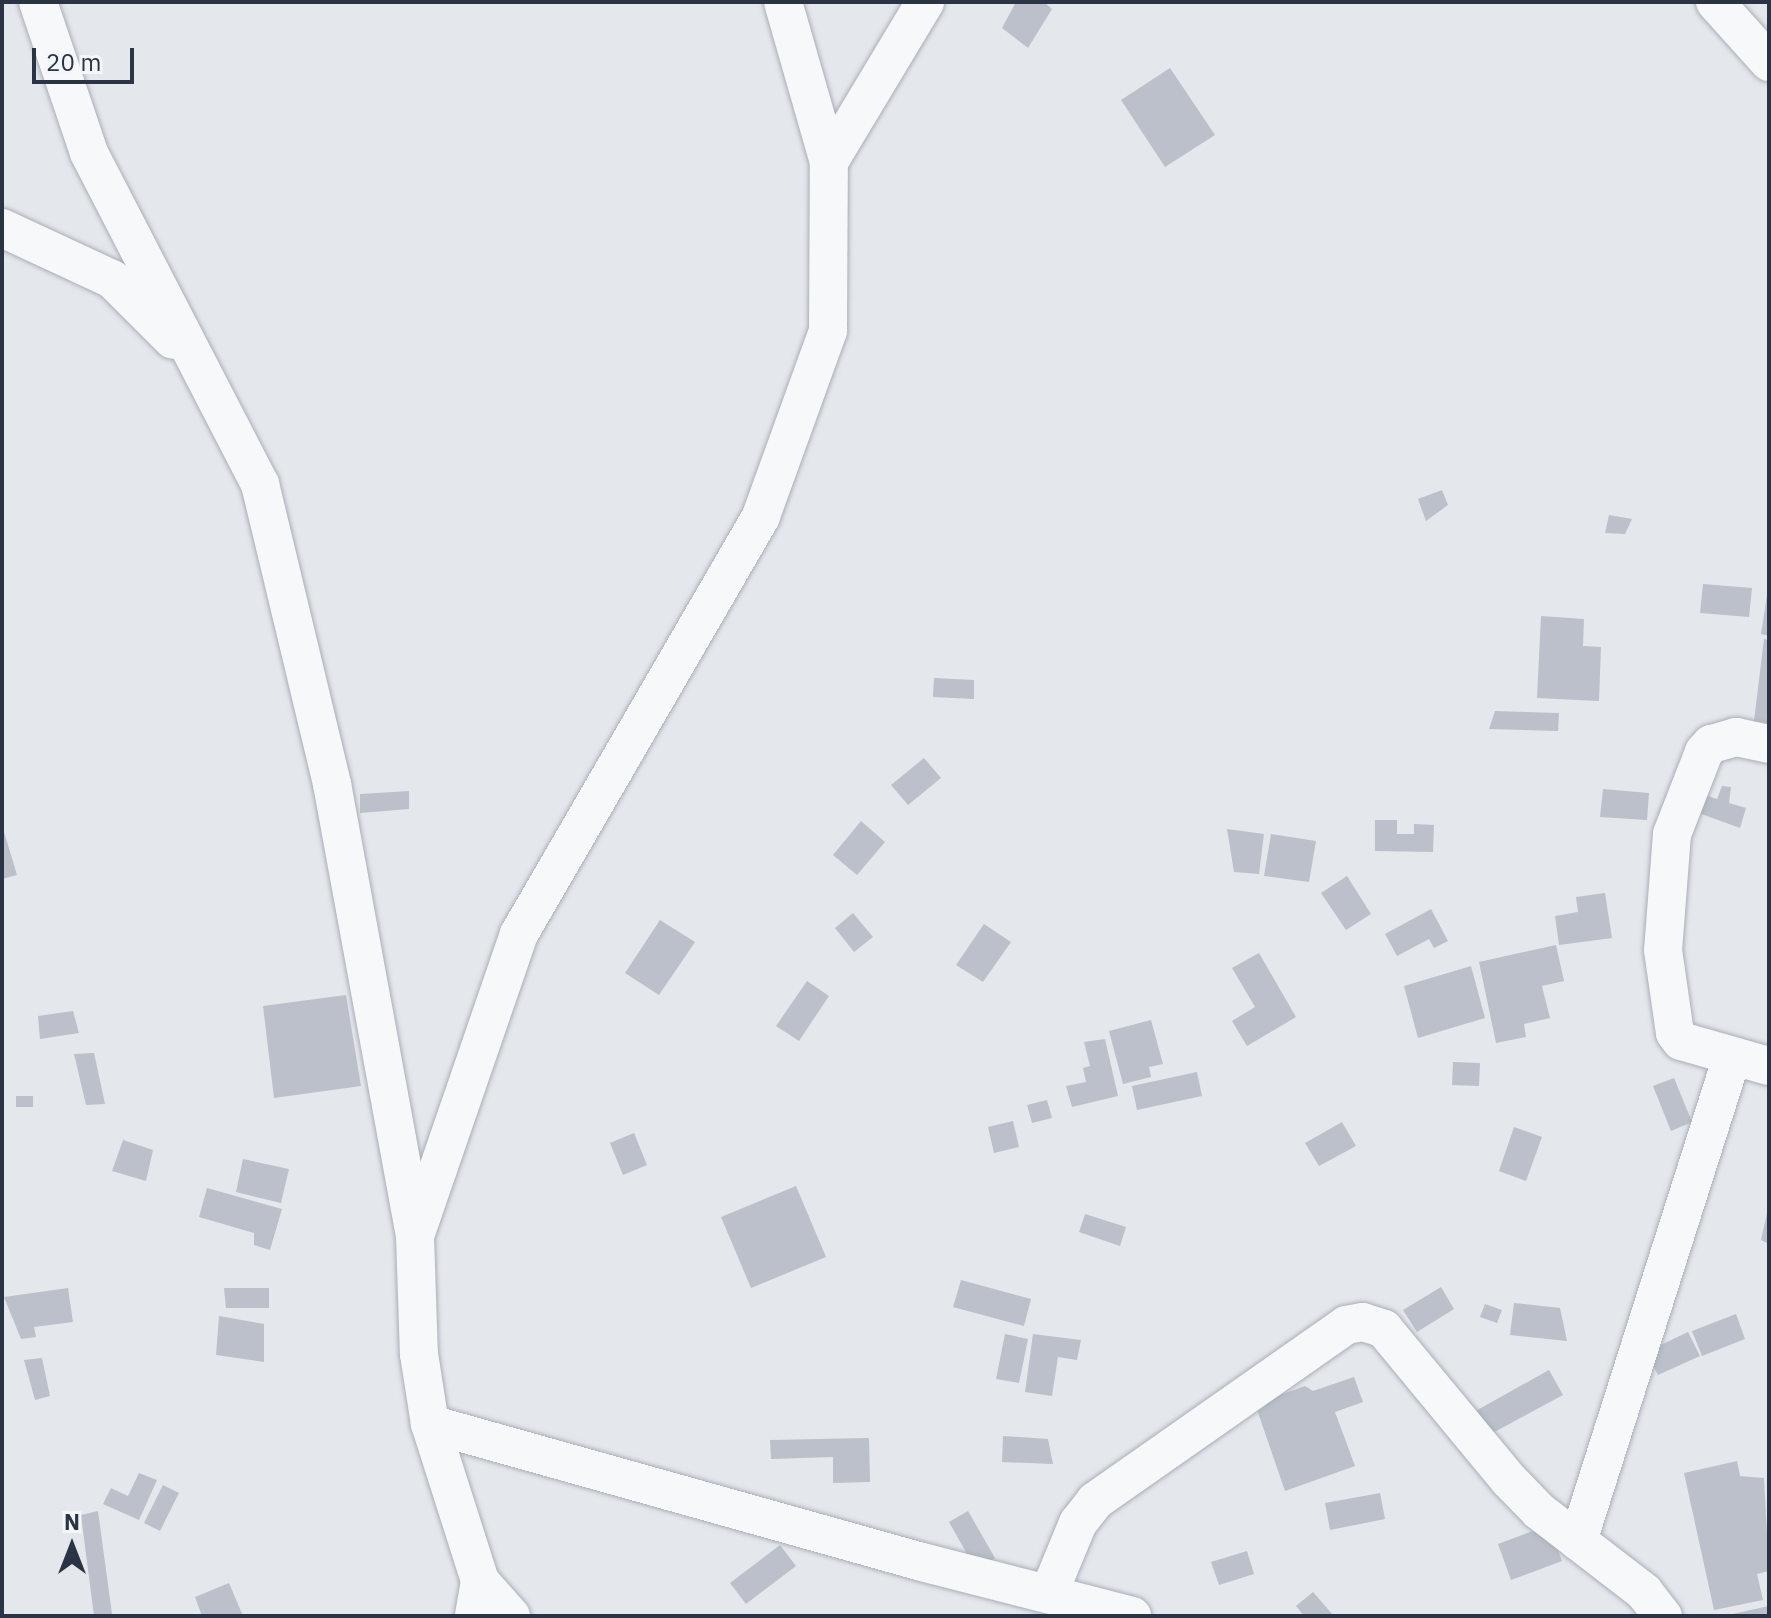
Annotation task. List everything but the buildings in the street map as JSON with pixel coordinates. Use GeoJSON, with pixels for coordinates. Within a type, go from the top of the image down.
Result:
{"type":"FeatureCollection","features":[{"type":"Feature","properties":{"kind":"street"},"geometry":{"type":"LineString","coordinates":[[38,2],[89,153],[260,484],[332,784],[415,1236],[419,1354],[430,1424],[477,1598],[511,1616]]}},
{"type":"Feature","properties":{"kind":"street"},"geometry":{"type":"LineString","coordinates":[[415,1236],[519,934],[761,516],[828,331],[829,162],[783,2]]}},
{"type":"Feature","properties":{"kind":"street"},"geometry":{"type":"LineString","coordinates":[[829,162],[925,2]]}},
{"type":"Feature","properties":{"kind":"street"},"geometry":{"type":"LineString","coordinates":[[1715,2],[1769,62]]}},
{"type":"Feature","properties":{"kind":"street"},"geometry":{"type":"LineString","coordinates":[[2,228],[112,279],[198,365]]}},
{"type":"Feature","properties":{"kind":"street"},"geometry":{"type":"LineString","coordinates":[[1769,744],[1736,737],[1711,744],[1704,752],[1670,848],[1663,950],[1675,1033],[1691,1047],[1769,1066]]}},
{"type":"Feature","properties":{"kind":"street"},"geometry":{"type":"LineString","coordinates":[[1578,1541],[1732,1057]]}},
{"type":"Feature","properties":{"kind":"street"},"geometry":{"type":"LineString","coordinates":[[1049,1593],[1078,1523],[1095,1501],[1346,1325],[1363,1322],[1384,1329],[1509,1480],[1539,1511],[1644,1592],[1663,1616]]}},
{"type":"Feature","properties":{"kind":"street"},"geometry":{"type":"LineString","coordinates":[[430,1424],[922,1562],[1132,1616]]}}]}
